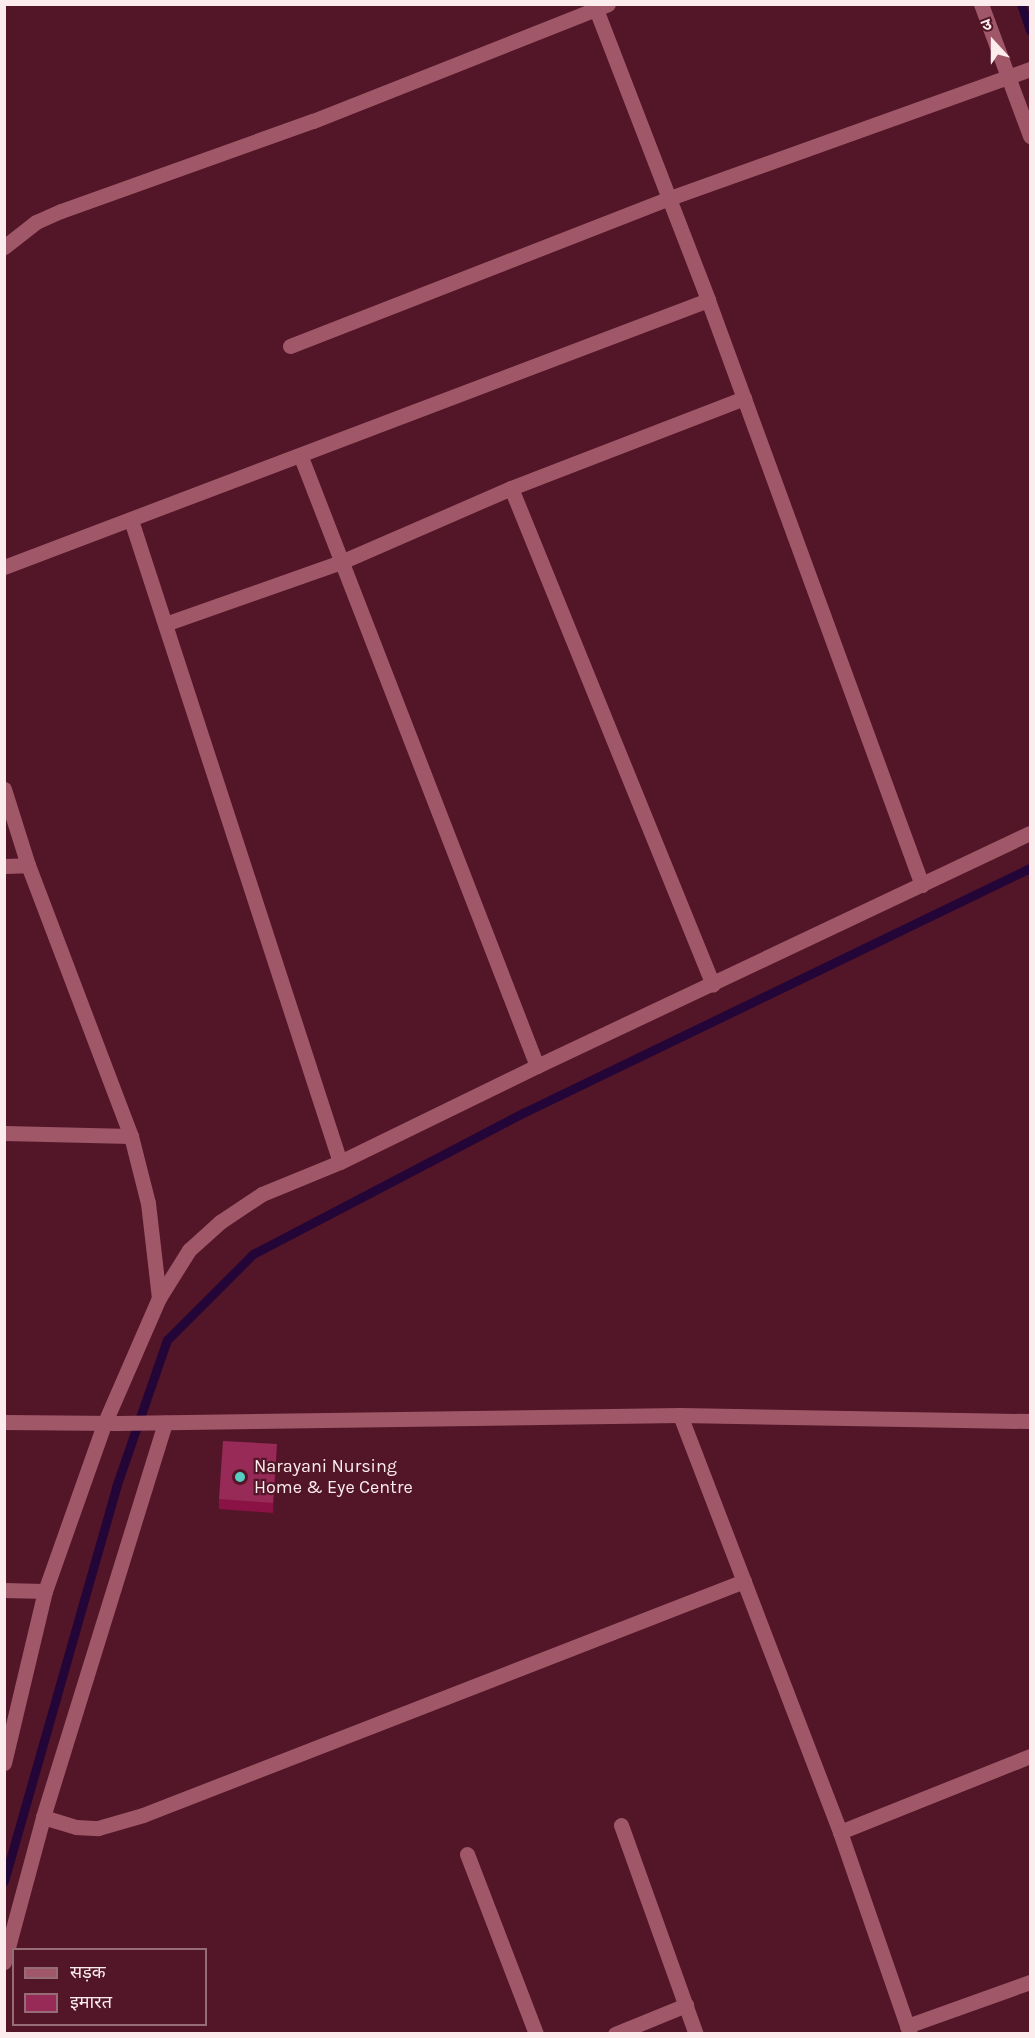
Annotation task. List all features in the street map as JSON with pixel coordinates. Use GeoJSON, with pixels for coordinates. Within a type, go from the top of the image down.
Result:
{"type":"FeatureCollection","features":[{"type":"Feature","properties":{"kind":"street"},"geometry":{"type":"LineString","coordinates":[[981,4],[1030,136]]}},
{"type":"Feature","properties":{"kind":"street"},"geometry":{"type":"LineString","coordinates":[[4,247],[36,222],[61,211],[313,121],[599,6],[668,199],[708,300],[922,885]]}},
{"type":"Feature","properties":{"kind":"street"},"geometry":{"type":"LineString","coordinates":[[290,346],[668,199],[1030,69]]}},
{"type":"Feature","properties":{"kind":"street"},"geometry":{"type":"LineString","coordinates":[[4,567],[301,457],[708,300]]}},
{"type":"Feature","properties":{"kind":"street"},"geometry":{"type":"LineString","coordinates":[[165,624],[341,562],[511,488],[744,398]]}},
{"type":"Feature","properties":{"kind":"street"},"geometry":{"type":"LineString","coordinates":[[301,457],[537,1066]]}},
{"type":"Feature","properties":{"kind":"street"},"geometry":{"type":"LineString","coordinates":[[511,488],[713,985]]}},
{"type":"Feature","properties":{"kind":"street"},"geometry":{"type":"LineString","coordinates":[[131,520],[340,1162]]}},
{"type":"Feature","properties":{"kind":"street"},"geometry":{"type":"LineString","coordinates":[[4,789],[28,865],[131,1136],[148,1203],[159,1298]]}},
{"type":"Feature","properties":{"kind":"street"},"geometry":{"type":"LineString","coordinates":[[4,1763],[45,1591],[159,1298],[189,1250],[220,1222],[262,1194],[340,1162],[537,1066],[713,985],[1030,833]]}},
{"type":"Feature","properties":{"kind":"street"},"geometry":{"type":"LineString","coordinates":[[4,866],[28,865]]}},
{"type":"Feature","properties":{"kind":"street"},"geometry":{"type":"LineString","coordinates":[[4,1133],[131,1136]]}},
{"type":"Feature","properties":{"kind":"street"},"geometry":{"type":"LineString","coordinates":[[4,1422],[111,1423],[680,1415],[1030,1421]]}},
{"type":"Feature","properties":{"kind":"street"},"geometry":{"type":"LineString","coordinates":[[680,1415],[840,1832],[909,2030],[1030,1982]]}},
{"type":"Feature","properties":{"kind":"street"},"geometry":{"type":"LineString","coordinates":[[4,1962],[43,1817],[159,1422]]}},
{"type":"Feature","properties":{"kind":"street"},"geometry":{"type":"LineString","coordinates":[[43,1817],[76,1827],[98,1828],[128,1821],[744,1581]]}},
{"type":"Feature","properties":{"kind":"street"},"geometry":{"type":"LineString","coordinates":[[4,1590],[45,1591]]}},
{"type":"Feature","properties":{"kind":"street"},"geometry":{"type":"LineString","coordinates":[[840,1832],[1030,1756]]}},
{"type":"Feature","properties":{"kind":"street"},"geometry":{"type":"LineString","coordinates":[[621,1825],[696,2034]]}},
{"type":"Feature","properties":{"kind":"street"},"geometry":{"type":"LineString","coordinates":[[467,1854],[536,2034]]}},
{"type":"Feature","properties":{"kind":"street"},"geometry":{"type":"LineString","coordinates":[[615,2034],[686,2005]]}},
{"type":"Feature","properties":{"kind":"building"},"geometry":{"type":"Polygon","coordinates":[[[223,1441],[277,1444],[273,1503],[219,1499],[223,1441]]]}},
{"type":"Feature","properties":{"kind":"waterway"},"geometry":{"type":"LineString","coordinates":[[1021,4],[1030,30]]}},
{"type":"Feature","properties":{"kind":"waterway"},"geometry":{"type":"LineString","coordinates":[[4,1881],[116,1487],[167,1340],[253,1254],[525,1112],[1030,868]]}},
{"type":"Feature","properties":{"kind":"place","name":"Narayani Nursing Home & Eye Centre"},"geometry":{"type":"Point","coordinates":[240,1477]}}]}
